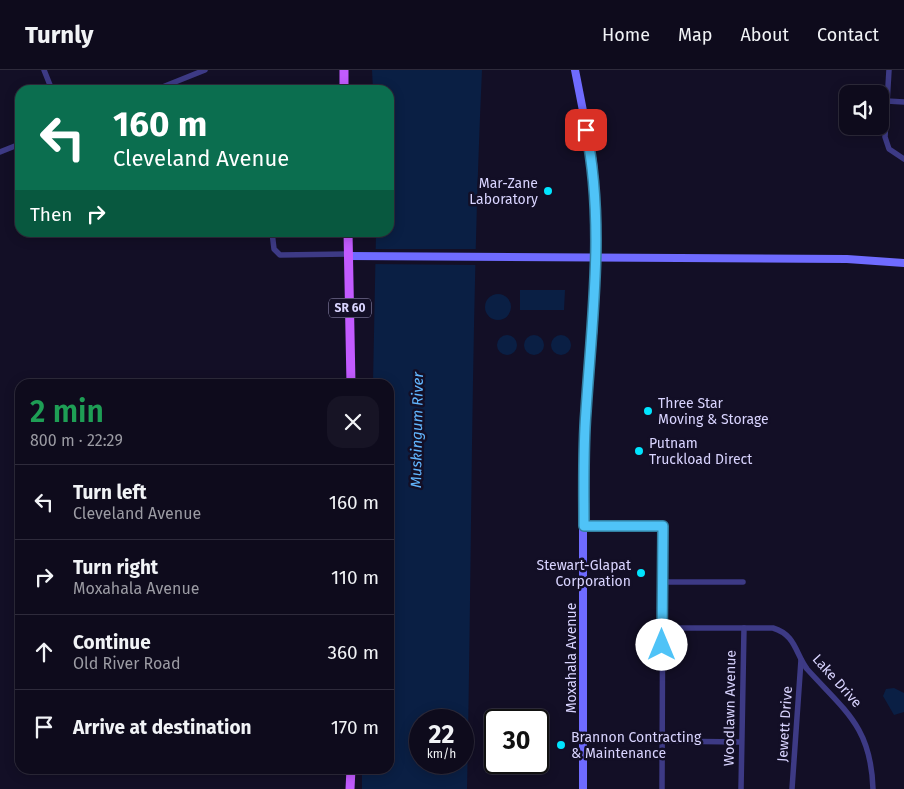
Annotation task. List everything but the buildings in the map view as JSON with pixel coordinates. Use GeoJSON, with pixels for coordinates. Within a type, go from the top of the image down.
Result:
{"type":"FeatureCollection","features":[{"type":"Feature","properties":{"kind":"main road"},"geometry":{"type":"LineString","coordinates":[[344,70],[344,85]]}},
{"type":"Feature","properties":{"kind":"main road","name":"Moxahala Avenue"},"geometry":{"type":"LineString","coordinates":[[575,70],[593,162],[596,198],[594,324],[583,451],[582,789]]}},
{"type":"Feature","properties":{"kind":"main road","name":"SR 60"},"geometry":{"type":"LineString","coordinates":[[348,237],[351,379]]}},
{"type":"Feature","properties":{"kind":"main road"},"geometry":{"type":"LineString","coordinates":[[348,255],[848,260],[904,263]]}},
{"type":"Feature","properties":{"kind":"main road"},"geometry":{"type":"LineString","coordinates":[[350,789],[351,774]]}},
{"type":"Feature","properties":{"kind":"street"},"geometry":{"type":"LineString","coordinates":[[44,70],[50,85]]}},
{"type":"Feature","properties":{"kind":"street"},"geometry":{"type":"LineString","coordinates":[[167,85],[204,70]]}},
{"type":"Feature","properties":{"kind":"street"},"geometry":{"type":"LineString","coordinates":[[888,85],[889,70]]}},
{"type":"Feature","properties":{"kind":"street"},"geometry":{"type":"LineString","coordinates":[[889,101],[904,102]]}},
{"type":"Feature","properties":{"kind":"street"},"geometry":{"type":"LineString","coordinates":[[886,135],[886,143],[895,154],[904,159]]}},
{"type":"Feature","properties":{"kind":"street"},"geometry":{"type":"LineString","coordinates":[[0,152],[15,146]]}},
{"type":"Feature","properties":{"kind":"street"},"geometry":{"type":"LineString","coordinates":[[273,237],[274,249],[280,255],[348,255]]}},
{"type":"Feature","properties":{"kind":"street"},"geometry":{"type":"LineString","coordinates":[[584,526],[663,526],[662,789]]}},
{"type":"Feature","properties":{"kind":"street"},"geometry":{"type":"LineString","coordinates":[[662,582],[743,582]]}},
{"type":"Feature","properties":{"kind":"street","name":"Lake Drive"},"geometry":{"type":"LineString","coordinates":[[662,628],[780,630],[794,641],[801,660],[855,720],[864,737],[869,754],[873,789]]}},
{"type":"Feature","properties":{"kind":"street","name":"Woodlawn Avenue"},"geometry":{"type":"LineString","coordinates":[[741,789],[744,628]]}},
{"type":"Feature","properties":{"kind":"street","name":"Jewett Drive"},"geometry":{"type":"LineString","coordinates":[[792,789],[801,660]]}},
{"type":"Feature","properties":{"kind":"street"},"geometry":{"type":"LineString","coordinates":[[662,741],[741,742]]}},
{"type":"Feature","properties":{"kind":"water","name":"Muskingum River"},"geometry":{"type":"Polygon","coordinates":[[[372,70],[482,70],[474,340],[468,709],[409,709],[409,774],[467,774],[467,789],[362,789],[362,774],[394,774],[394,379],[373,379],[376,237],[394,237],[394,85],[373,85],[372,70]]]}},
{"type":"Feature","properties":{"kind":"water"},"geometry":{"type":"Polygon","coordinates":[[[520,290],[565,290],[564,310],[520,310],[520,290]]]}},
{"type":"Feature","properties":{"kind":"water"},"geometry":{"type":"Polygon","coordinates":[[[498,294],[507,298],[511,307],[507,316],[498,320],[489,316],[485,307],[489,298],[498,294]]]}},
{"type":"Feature","properties":{"kind":"water"},"geometry":{"type":"Polygon","coordinates":[[[507,335],[514,338],[517,345],[514,352],[507,355],[500,352],[497,345],[500,338],[507,335]]]}},
{"type":"Feature","properties":{"kind":"water"},"geometry":{"type":"Polygon","coordinates":[[[534,335],[541,338],[544,345],[541,352],[534,355],[527,352],[524,345],[527,338],[534,335]]]}},
{"type":"Feature","properties":{"kind":"water"},"geometry":{"type":"Polygon","coordinates":[[[561,335],[568,338],[571,345],[568,352],[561,355],[554,352],[551,345],[554,338],[561,335]]]}},
{"type":"Feature","properties":{"kind":"water"},"geometry":{"type":"Polygon","coordinates":[[[894,688],[904,693],[904,712],[894,715],[883,696],[886,689],[894,688]]]}},
{"type":"Feature","properties":{"kind":"pier"},"geometry":{"type":"Polygon","coordinates":[[[373,249],[477,249],[477,265],[373,264],[373,249]]]}},
{"type":"Feature","properties":{"kind":"place","name":"Mar-Zane Laboratory"},"geometry":{"type":"Point","coordinates":[548,191]}},
{"type":"Feature","properties":{"kind":"place","name":"Three Star Moving & Storage"},"geometry":{"type":"Point","coordinates":[648,411]}},
{"type":"Feature","properties":{"kind":"place","name":"Putnam Truckload Direct"},"geometry":{"type":"Point","coordinates":[639,451]}},
{"type":"Feature","properties":{"kind":"place","name":"Stewart-Glapat Corporation"},"geometry":{"type":"Point","coordinates":[641,573]}},
{"type":"Feature","properties":{"kind":"place","name":"Brannon Contracting & Maintenance"},"geometry":{"type":"Point","coordinates":[561,745]}},
{"type":"Feature","properties":{"kind":"route"},"geometry":{"type":"LineString","coordinates":[[586,130],[593,162],[596,198],[594,324],[583,451],[584,526],[663,526],[662,645]]}}]}
